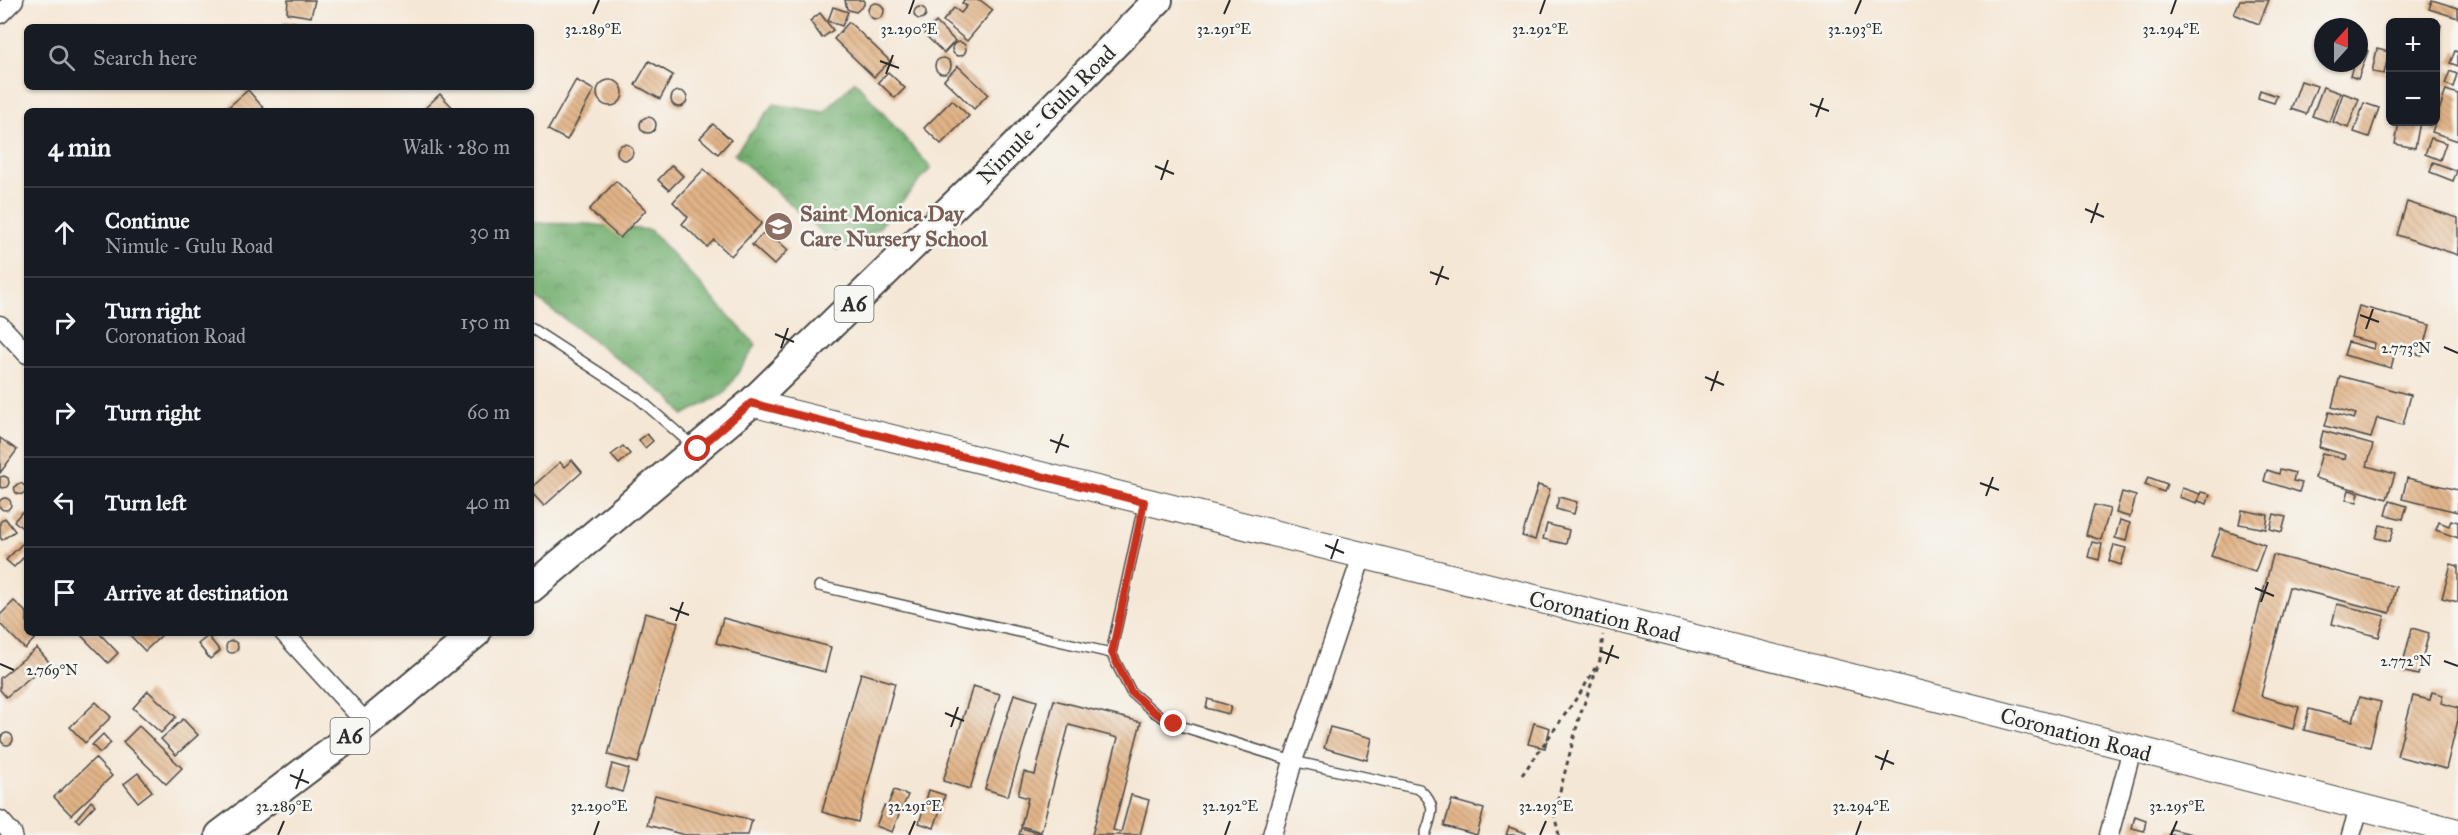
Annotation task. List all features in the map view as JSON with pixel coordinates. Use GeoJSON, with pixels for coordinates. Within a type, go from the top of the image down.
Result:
{"type":"FeatureCollection","features":[{"type":"Feature","properties":{"kind":"main road","name":"Nimule - Gulu Road"},"geometry":{"type":"LineString","coordinates":[[534,586],[751,403],[1009,152],[1157,0]]}},
{"type":"Feature","properties":{"kind":"main road","name":"Coronation Road"},"geometry":{"type":"LineString","coordinates":[[751,403],[1996,713],[2458,832]]}},
{"type":"Feature","properties":{"kind":"main road","name":"A6"},"geometry":{"type":"LineString","coordinates":[[220,835],[367,724],[472,636]]}},
{"type":"Feature","properties":{"kind":"street"},"geometry":{"type":"LineString","coordinates":[[0,14],[14,0]]}},
{"type":"Feature","properties":{"kind":"street"},"geometry":{"type":"LineString","coordinates":[[0,325],[24,351]]}},
{"type":"Feature","properties":{"kind":"street"},"geometry":{"type":"LineString","coordinates":[[1272,835],[1293,761],[1362,556]]}},
{"type":"Feature","properties":{"kind":"street"},"geometry":{"type":"LineString","coordinates":[[287,636],[367,724]]}},
{"type":"Feature","properties":{"kind":"street"},"geometry":{"type":"LineString","coordinates":[[2109,835],[2132,749]]}},
{"type":"Feature","properties":{"kind":"street"},"geometry":{"type":"LineString","coordinates":[[2352,835],[2360,805]]}},
{"type":"Feature","properties":{"kind":"street"},"geometry":{"type":"LineString","coordinates":[[0,820],[14,835]]}},
{"type":"Feature","properties":{"kind":"lane"},"geometry":{"type":"LineString","coordinates":[[534,330],[637,397],[698,449]]}},
{"type":"Feature","properties":{"kind":"lane"},"geometry":{"type":"LineString","coordinates":[[1144,502],[1112,653],[1131,692],[1154,712],[1174,724],[1293,761],[1419,789],[1429,798],[1433,811],[1425,835]]}},
{"type":"Feature","properties":{"kind":"lane"},"geometry":{"type":"LineString","coordinates":[[819,586],[1112,653]]}},
{"type":"Feature","properties":{"kind":"path"},"geometry":{"type":"LineString","coordinates":[[1559,835],[1554,814],[1579,718],[1600,660],[1605,616]]}},
{"type":"Feature","properties":{"kind":"path"},"geometry":{"type":"LineString","coordinates":[[1521,775],[1583,689],[1600,660]]}},
{"type":"Feature","properties":{"kind":"green space"},"geometry":{"type":"Polygon","coordinates":[[[855,81],[931,168],[878,229],[837,250],[824,234],[734,154],[774,104],[824,112],[855,81]]]}},
{"type":"Feature","properties":{"kind":"green space"},"geometry":{"type":"Polygon","coordinates":[[[534,223],[586,224],[650,230],[756,345],[724,394],[683,415],[670,398],[534,296],[534,223]]]}},
{"type":"Feature","properties":{"kind":"building"},"geometry":{"type":"Polygon","coordinates":[[[288,0],[315,0],[311,17],[287,13],[288,0]]]}},
{"type":"Feature","properties":{"kind":"building"},"geometry":{"type":"Polygon","coordinates":[[[845,0],[864,0],[864,5],[856,12],[852,11],[847,9],[845,0]]]}},
{"type":"Feature","properties":{"kind":"building"},"geometry":{"type":"Polygon","coordinates":[[[964,0],[980,0],[993,10],[967,41],[943,21],[954,8],[961,13],[967,6],[962,3],[964,0]]]}},
{"type":"Feature","properties":{"kind":"building"},"geometry":{"type":"Polygon","coordinates":[[[2240,0],[2269,0],[2259,24],[2234,14],[2240,0]]]}},
{"type":"Feature","properties":{"kind":"building"},"geometry":{"type":"Polygon","coordinates":[[[2432,0],[2458,8],[2458,18],[2429,9],[2432,0]]]}},
{"type":"Feature","properties":{"kind":"building"},"geometry":{"type":"Polygon","coordinates":[[[876,3],[884,11],[876,19],[868,11],[876,3]]]}},
{"type":"Feature","properties":{"kind":"building"},"geometry":{"type":"Polygon","coordinates":[[[833,7],[848,12],[842,26],[828,21],[833,7]]]}},
{"type":"Feature","properties":{"kind":"building"},"geometry":{"type":"Polygon","coordinates":[[[922,7],[926,13],[922,19],[918,19],[914,11],[922,7]]]}},
{"type":"Feature","properties":{"kind":"building"},"geometry":{"type":"Polygon","coordinates":[[[820,13],[833,30],[822,38],[810,21],[820,13]]]}},
{"type":"Feature","properties":{"kind":"building"},"geometry":{"type":"Polygon","coordinates":[[[283,21],[309,24],[283,24],[283,21]]]}},
{"type":"Feature","properties":{"kind":"building"},"geometry":{"type":"Polygon","coordinates":[[[849,22],[890,61],[874,77],[834,39],[849,22]]]}},
{"type":"Feature","properties":{"kind":"building"},"geometry":{"type":"Polygon","coordinates":[[[936,22],[955,41],[944,53],[924,34],[936,22]]]}},
{"type":"Feature","properties":{"kind":"building"},"geometry":{"type":"Polygon","coordinates":[[[959,42],[964,44],[966,49],[964,54],[959,56],[954,54],[952,49],[954,44],[959,42]]]}},
{"type":"Feature","properties":{"kind":"building"},"geometry":{"type":"Polygon","coordinates":[[[2377,49],[2386,51],[2384,74],[2372,72],[2377,49]]]}},
{"type":"Feature","properties":{"kind":"building"},"geometry":{"type":"Polygon","coordinates":[[[2455,51],[2458,52],[2458,66],[2450,63],[2455,51]]]}},
{"type":"Feature","properties":{"kind":"building"},"geometry":{"type":"Polygon","coordinates":[[[943,58],[951,66],[943,74],[935,66],[943,58]]]}},
{"type":"Feature","properties":{"kind":"building"},"geometry":{"type":"Polygon","coordinates":[[[649,61],[673,75],[660,99],[635,85],[649,61]]]}},
{"type":"Feature","properties":{"kind":"building"},"geometry":{"type":"Polygon","coordinates":[[[958,66],[988,94],[974,109],[944,80],[958,66]]]}},
{"type":"Feature","properties":{"kind":"building"},"geometry":{"type":"Polygon","coordinates":[[[2450,71],[2457,74],[2453,87],[2445,84],[2450,71]]]}},
{"type":"Feature","properties":{"kind":"building"},"geometry":{"type":"Polygon","coordinates":[[[888,72],[905,88],[895,98],[878,82],[888,72]]]}},
{"type":"Feature","properties":{"kind":"building"},"geometry":{"type":"Polygon","coordinates":[[[2351,72],[2360,72],[2358,79],[2350,76],[2351,72]]]}},
{"type":"Feature","properties":{"kind":"building"},"geometry":{"type":"Polygon","coordinates":[[[576,80],[594,90],[567,140],[548,130],[576,80]]]}},
{"type":"Feature","properties":{"kind":"building"},"geometry":{"type":"Polygon","coordinates":[[[610,80],[619,84],[623,93],[619,102],[610,106],[601,102],[597,93],[601,84],[610,80]]]}},
{"type":"Feature","properties":{"kind":"building"},"geometry":{"type":"Polygon","coordinates":[[[2301,81],[2317,86],[2306,114],[2291,109],[2301,81]]]}},
{"type":"Feature","properties":{"kind":"building"},"geometry":{"type":"Polygon","coordinates":[[[2323,87],[2340,93],[2330,122],[2312,116],[2323,87]]]}},
{"type":"Feature","properties":{"kind":"building"},"geometry":{"type":"Polygon","coordinates":[[[248,90],[263,108],[227,108],[248,90]]]}},
{"type":"Feature","properties":{"kind":"building"},"geometry":{"type":"Polygon","coordinates":[[[2260,90],[2277,96],[2274,103],[2258,98],[2260,90]]]}},
{"type":"Feature","properties":{"kind":"building"},"geometry":{"type":"Polygon","coordinates":[[[2446,90],[2458,94],[2458,141],[2432,132],[2434,126],[2440,126],[2440,108],[2446,90]]]}},
{"type":"Feature","properties":{"kind":"building"},"geometry":{"type":"Polygon","coordinates":[[[676,91],[682,91],[687,99],[685,105],[676,107],[671,102],[671,96],[676,91]]]}},
{"type":"Feature","properties":{"kind":"building"},"geometry":{"type":"Polygon","coordinates":[[[2343,93],[2359,99],[2348,128],[2333,122],[2343,93]]]}},
{"type":"Feature","properties":{"kind":"building"},"geometry":{"type":"Polygon","coordinates":[[[440,94],[453,108],[425,108],[440,94]]]}},
{"type":"Feature","properties":{"kind":"building"},"geometry":{"type":"Polygon","coordinates":[[[952,100],[969,116],[941,144],[924,128],[952,100]]]}},
{"type":"Feature","properties":{"kind":"building"},"geometry":{"type":"Polygon","coordinates":[[[2364,103],[2379,108],[2369,137],[2354,132],[2364,103]]]}},
{"type":"Feature","properties":{"kind":"building"},"geometry":{"type":"Polygon","coordinates":[[[645,117],[651,117],[656,125],[654,131],[645,133],[640,128],[640,122],[645,117]]]}},
{"type":"Feature","properties":{"kind":"building"},"geometry":{"type":"Polygon","coordinates":[[[713,124],[731,140],[718,154],[700,138],[713,124]]]}},
{"type":"Feature","properties":{"kind":"building"},"geometry":{"type":"Polygon","coordinates":[[[2398,126],[2419,126],[2415,148],[2395,144],[2398,126]]]}},
{"type":"Feature","properties":{"kind":"building"},"geometry":{"type":"Polygon","coordinates":[[[2431,138],[2446,143],[2440,160],[2425,154],[2431,138]]]}},
{"type":"Feature","properties":{"kind":"building"},"geometry":{"type":"Polygon","coordinates":[[[622,144],[628,144],[633,152],[631,158],[622,160],[617,155],[617,149],[622,144]]]}},
{"type":"Feature","properties":{"kind":"building"},"geometry":{"type":"Polygon","coordinates":[[[2433,162],[2457,171],[2453,181],[2430,172],[2433,162]]]}},
{"type":"Feature","properties":{"kind":"building"},"geometry":{"type":"Polygon","coordinates":[[[672,165],[683,176],[669,190],[658,180],[672,165]]]}},
{"type":"Feature","properties":{"kind":"building"},"geometry":{"type":"Polygon","coordinates":[[[704,169],[762,223],[731,256],[714,240],[707,247],[682,224],[688,217],[673,202],[704,169]]]}},
{"type":"Feature","properties":{"kind":"building"},"geometry":{"type":"Polygon","coordinates":[[[616,181],[646,210],[620,238],[589,210],[616,181]]]}},
{"type":"Feature","properties":{"kind":"building"},"geometry":{"type":"Polygon","coordinates":[[[2407,202],[2458,218],[2458,255],[2397,235],[2407,202]]]}},
{"type":"Feature","properties":{"kind":"building"},"geometry":{"type":"Polygon","coordinates":[[[766,230],[788,250],[774,265],[752,245],[766,230]]]}},
{"type":"Feature","properties":{"kind":"building"},"geometry":{"type":"Polygon","coordinates":[[[2359,306],[2430,325],[2422,355],[2396,348],[2391,368],[2344,355],[2348,342],[2374,349],[2375,343],[2351,337],[2359,306]]]}},
{"type":"Feature","properties":{"kind":"building"},"geometry":{"type":"Polygon","coordinates":[[[2340,376],[2411,395],[2403,425],[2377,418],[2371,438],[2325,426],[2329,412],[2354,419],[2356,414],[2332,407],[2340,376]]]}},
{"type":"Feature","properties":{"kind":"building"},"geometry":{"type":"Polygon","coordinates":[[[2323,431],[2373,445],[2367,466],[2395,474],[2387,499],[2315,478],[2322,453],[2345,459],[2346,455],[2319,447],[2323,431]]]}},
{"type":"Feature","properties":{"kind":"building"},"geometry":{"type":"Polygon","coordinates":[[[647,434],[653,441],[645,448],[639,440],[647,434]]]}},
{"type":"Feature","properties":{"kind":"building"},"geometry":{"type":"Polygon","coordinates":[[[0,438],[17,450],[0,473],[0,438]]]}},
{"type":"Feature","properties":{"kind":"building"},"geometry":{"type":"Polygon","coordinates":[[[623,446],[630,454],[619,464],[611,455],[623,446]]]}},
{"type":"Feature","properties":{"kind":"building"},"geometry":{"type":"Polygon","coordinates":[[[572,460],[582,472],[544,506],[534,495],[534,485],[560,462],[564,467],[572,460]]]}},
{"type":"Feature","properties":{"kind":"building"},"geometry":{"type":"Polygon","coordinates":[[[2280,469],[2295,473],[2293,481],[2302,483],[2299,492],[2264,481],[2267,470],[2279,474],[2280,469]]]}},
{"type":"Feature","properties":{"kind":"building"},"geometry":{"type":"Polygon","coordinates":[[[0,477],[8,478],[9,483],[7,487],[2,488],[0,477]]]}},
{"type":"Feature","properties":{"kind":"building"},"geometry":{"type":"Polygon","coordinates":[[[2148,477],[2167,484],[2164,492],[2145,485],[2148,477]]]}},
{"type":"Feature","properties":{"kind":"building"},"geometry":{"type":"Polygon","coordinates":[[[2407,478],[2458,490],[2458,512],[2402,499],[2407,478]]]}},
{"type":"Feature","properties":{"kind":"building"},"geometry":{"type":"Polygon","coordinates":[[[20,483],[24,485],[24,493],[20,495],[14,489],[20,483]]]}},
{"type":"Feature","properties":{"kind":"building"},"geometry":{"type":"Polygon","coordinates":[[[1538,485],[1550,489],[1535,540],[1522,536],[1538,485]]]}},
{"type":"Feature","properties":{"kind":"building"},"geometry":{"type":"Polygon","coordinates":[[[2182,488],[2200,494],[2197,503],[2179,497],[2182,488]]]}},
{"type":"Feature","properties":{"kind":"building"},"geometry":{"type":"Polygon","coordinates":[[[2349,490],[2359,493],[2357,502],[2346,500],[2349,490]]]}},
{"type":"Feature","properties":{"kind":"building"},"geometry":{"type":"Polygon","coordinates":[[[2122,492],[2136,496],[2130,517],[2116,513],[2122,492]]]}},
{"type":"Feature","properties":{"kind":"building"},"geometry":{"type":"Polygon","coordinates":[[[2201,492],[2210,494],[2207,504],[2198,501],[2201,492]]]}},
{"type":"Feature","properties":{"kind":"building"},"geometry":{"type":"Polygon","coordinates":[[[1559,497],[1577,502],[1574,514],[1556,509],[1559,497]]]}},
{"type":"Feature","properties":{"kind":"building"},"geometry":{"type":"Polygon","coordinates":[[[5,498],[11,504],[5,510],[-1,504],[5,498]]]}},
{"type":"Feature","properties":{"kind":"building"},"geometry":{"type":"Polygon","coordinates":[[[2390,501],[2407,506],[2403,519],[2386,515],[2390,501]]]}},
{"type":"Feature","properties":{"kind":"building"},"geometry":{"type":"Polygon","coordinates":[[[2094,505],[2110,509],[2101,540],[2086,535],[2094,505]]]}},
{"type":"Feature","properties":{"kind":"building"},"geometry":{"type":"Polygon","coordinates":[[[2242,510],[2268,515],[2266,529],[2239,524],[2242,510]]]}},
{"type":"Feature","properties":{"kind":"building"},"geometry":{"type":"Polygon","coordinates":[[[22,512],[24,529],[14,521],[22,512]]]}},
{"type":"Feature","properties":{"kind":"building"},"geometry":{"type":"Polygon","coordinates":[[[2274,514],[2286,517],[2282,532],[2270,529],[2274,514]]]}},
{"type":"Feature","properties":{"kind":"building"},"geometry":{"type":"Polygon","coordinates":[[[5,518],[15,531],[2,540],[0,522],[5,518]]]}},
{"type":"Feature","properties":{"kind":"building"},"geometry":{"type":"Polygon","coordinates":[[[2120,520],[2130,523],[2126,541],[2115,538],[2120,520]]]}},
{"type":"Feature","properties":{"kind":"building"},"geometry":{"type":"Polygon","coordinates":[[[2451,520],[2458,522],[2458,538],[2436,530],[2439,522],[2449,526],[2451,520]]]}},
{"type":"Feature","properties":{"kind":"building"},"geometry":{"type":"Polygon","coordinates":[[[1547,524],[1569,530],[1566,544],[1543,539],[1547,524]]]}},
{"type":"Feature","properties":{"kind":"building"},"geometry":{"type":"Polygon","coordinates":[[[2380,525],[2394,528],[2390,541],[2376,538],[2380,525]]]}},
{"type":"Feature","properties":{"kind":"building"},"geometry":{"type":"Polygon","coordinates":[[[2221,529],[2265,545],[2255,572],[2211,556],[2221,529]]]}},
{"type":"Feature","properties":{"kind":"building"},"geometry":{"type":"Polygon","coordinates":[[[2092,542],[2102,544],[2099,560],[2088,557],[2092,542]]]}},
{"type":"Feature","properties":{"kind":"building"},"geometry":{"type":"Polygon","coordinates":[[[24,544],[24,557],[14,567],[6,560],[24,544]]]}},
{"type":"Feature","properties":{"kind":"building"},"geometry":{"type":"Polygon","coordinates":[[[2114,545],[2126,548],[2121,565],[2109,561],[2114,545]]]}},
{"type":"Feature","properties":{"kind":"building"},"geometry":{"type":"Polygon","coordinates":[[[2273,555],[2396,587],[2390,613],[2289,587],[2261,696],[2299,707],[2293,729],[2232,712],[2273,555]]]}},
{"type":"Feature","properties":{"kind":"building"},"geometry":{"type":"Polygon","coordinates":[[[2451,564],[2458,566],[2458,602],[2442,598],[2451,564]]]}},
{"type":"Feature","properties":{"kind":"building"},"geometry":{"type":"Polygon","coordinates":[[[14,601],[24,610],[24,636],[37,636],[25,649],[0,624],[0,615],[14,601]]]}},
{"type":"Feature","properties":{"kind":"building"},"geometry":{"type":"Polygon","coordinates":[[[2337,604],[2385,616],[2379,637],[2332,624],[2337,604]]]}},
{"type":"Feature","properties":{"kind":"building"},"geometry":{"type":"Polygon","coordinates":[[[645,613],[678,622],[638,763],[608,755],[645,613]]]}},
{"type":"Feature","properties":{"kind":"building"},"geometry":{"type":"Polygon","coordinates":[[[723,618],[831,647],[825,672],[716,643],[723,618]]]}},
{"type":"Feature","properties":{"kind":"building"},"geometry":{"type":"Polygon","coordinates":[[[2412,628],[2429,633],[2418,675],[2401,671],[2412,628]]]}},
{"type":"Feature","properties":{"kind":"building"},"geometry":{"type":"Polygon","coordinates":[[[82,636],[102,636],[118,653],[108,663],[82,636]]]}},
{"type":"Feature","properties":{"kind":"building"},"geometry":{"type":"Polygon","coordinates":[[[131,636],[161,636],[145,651],[131,636]]]}},
{"type":"Feature","properties":{"kind":"building"},"geometry":{"type":"Polygon","coordinates":[[[208,636],[220,651],[210,659],[198,644],[208,636]]]}},
{"type":"Feature","properties":{"kind":"building"},"geometry":{"type":"Polygon","coordinates":[[[232,641],[238,647],[232,653],[226,647],[232,641]]]}},
{"type":"Feature","properties":{"kind":"building"},"geometry":{"type":"Polygon","coordinates":[[[37,648],[49,662],[6,697],[0,690],[0,678],[37,648]]]}},
{"type":"Feature","properties":{"kind":"building"},"geometry":{"type":"Polygon","coordinates":[[[861,673],[895,683],[858,822],[822,812],[861,673]]]}},
{"type":"Feature","properties":{"kind":"building"},"geometry":{"type":"Polygon","coordinates":[[[973,686],[1000,694],[970,789],[943,781],[973,686]]]}},
{"type":"Feature","properties":{"kind":"building"},"geometry":{"type":"Polygon","coordinates":[[[148,691],[176,717],[161,733],[133,708],[148,691]]]}},
{"type":"Feature","properties":{"kind":"building"},"geometry":{"type":"Polygon","coordinates":[[[2432,692],[2443,695],[2441,703],[2458,708],[2458,720],[2446,769],[2397,756],[2413,696],[2430,700],[2432,692]]]}},
{"type":"Feature","properties":{"kind":"building"},"geometry":{"type":"Polygon","coordinates":[[[1014,694],[1037,701],[1008,796],[985,789],[1014,694]]]}},
{"type":"Feature","properties":{"kind":"building"},"geometry":{"type":"Polygon","coordinates":[[[2359,697],[2381,702],[2370,747],[2304,730],[2309,709],[2353,721],[2359,697]]]}},
{"type":"Feature","properties":{"kind":"building"},"geometry":{"type":"Polygon","coordinates":[[[1208,699],[1231,706],[1229,714],[1206,708],[1208,699]]]}},
{"type":"Feature","properties":{"kind":"building"},"geometry":{"type":"Polygon","coordinates":[[[1054,700],[1141,722],[1113,830],[1121,832],[1131,795],[1149,800],[1140,835],[1092,835],[1118,738],[1069,725],[1041,832],[1021,826],[1028,798],[1018,795],[1024,772],[1035,775],[1054,700]]]}},
{"type":"Feature","properties":{"kind":"building"},"geometry":{"type":"Polygon","coordinates":[[[96,702],[111,717],[85,743],[70,727],[96,702]]]}},
{"type":"Feature","properties":{"kind":"building"},"geometry":{"type":"Polygon","coordinates":[[[183,719],[198,735],[176,755],[161,739],[183,719]]]}},
{"type":"Feature","properties":{"kind":"building"},"geometry":{"type":"Polygon","coordinates":[[[1534,723],[1550,728],[1545,748],[1528,744],[1534,723]]]}},
{"type":"Feature","properties":{"kind":"building"},"geometry":{"type":"Polygon","coordinates":[[[139,726],[182,768],[166,784],[123,742],[139,726]]]}},
{"type":"Feature","properties":{"kind":"building"},"geometry":{"type":"Polygon","coordinates":[[[1330,727],[1372,738],[1367,760],[1324,748],[1330,727]]]}},
{"type":"Feature","properties":{"kind":"building"},"geometry":{"type":"Polygon","coordinates":[[[7,733],[13,739],[7,745],[1,739],[7,733]]]}},
{"type":"Feature","properties":{"kind":"building"},"geometry":{"type":"Polygon","coordinates":[[[103,734],[111,743],[100,753],[92,745],[103,734]]]}},
{"type":"Feature","properties":{"kind":"building"},"geometry":{"type":"Polygon","coordinates":[[[95,758],[112,776],[71,815],[54,797],[95,758]]]}},
{"type":"Feature","properties":{"kind":"building"},"geometry":{"type":"Polygon","coordinates":[[[612,764],[629,769],[622,792],[606,787],[612,764]]]}},
{"type":"Feature","properties":{"kind":"building"},"geometry":{"type":"Polygon","coordinates":[[[138,773],[152,791],[138,802],[124,784],[138,773]]]}},
{"type":"Feature","properties":{"kind":"building"},"geometry":{"type":"Polygon","coordinates":[[[894,790],[908,795],[901,811],[888,805],[894,790]]]}},
{"type":"Feature","properties":{"kind":"building"},"geometry":{"type":"Polygon","coordinates":[[[929,790],[945,795],[934,828],[919,823],[929,790]]]}},
{"type":"Feature","properties":{"kind":"building"},"geometry":{"type":"Polygon","coordinates":[[[655,795],[752,820],[748,835],[685,835],[647,825],[655,795]]]}},
{"type":"Feature","properties":{"kind":"building"},"geometry":{"type":"Polygon","coordinates":[[[1452,800],[1484,809],[1477,835],[1444,826],[1452,800]]]}},
{"type":"Feature","properties":{"kind":"building"},"geometry":{"type":"Polygon","coordinates":[[[91,801],[95,805],[79,822],[76,819],[91,801]]]}},
{"type":"Feature","properties":{"kind":"building"},"geometry":{"type":"Polygon","coordinates":[[[884,806],[900,812],[892,832],[876,826],[884,806]]]}},
{"type":"Feature","properties":{"kind":"building"},"geometry":{"type":"Polygon","coordinates":[[[2135,816],[2146,820],[2144,831],[2132,828],[2135,816]]]}},
{"type":"Feature","properties":{"kind":"building"},"geometry":{"type":"Polygon","coordinates":[[[1509,827],[1526,833],[1526,835],[1506,835],[1509,827]]]}},
{"type":"Feature","properties":{"kind":"building"},"geometry":{"type":"Polygon","coordinates":[[[1021,828],[1042,834],[1042,835],[1019,835],[1021,828]]]}},
{"type":"Feature","properties":{"kind":"building"},"geometry":{"type":"Polygon","coordinates":[[[2171,829],[2192,834],[2169,835],[2171,829]]]}},
{"type":"Feature","properties":{"kind":"place","name":"Saint Monica Day Care Nursery School"},"geometry":{"type":"Point","coordinates":[779,226]}},
{"type":"Feature","properties":{"kind":"route"},"geometry":{"type":"LineString","coordinates":[[698,449],[751,403],[1144,502],[1112,653],[1131,692],[1154,712],[1174,724]]}}]}
